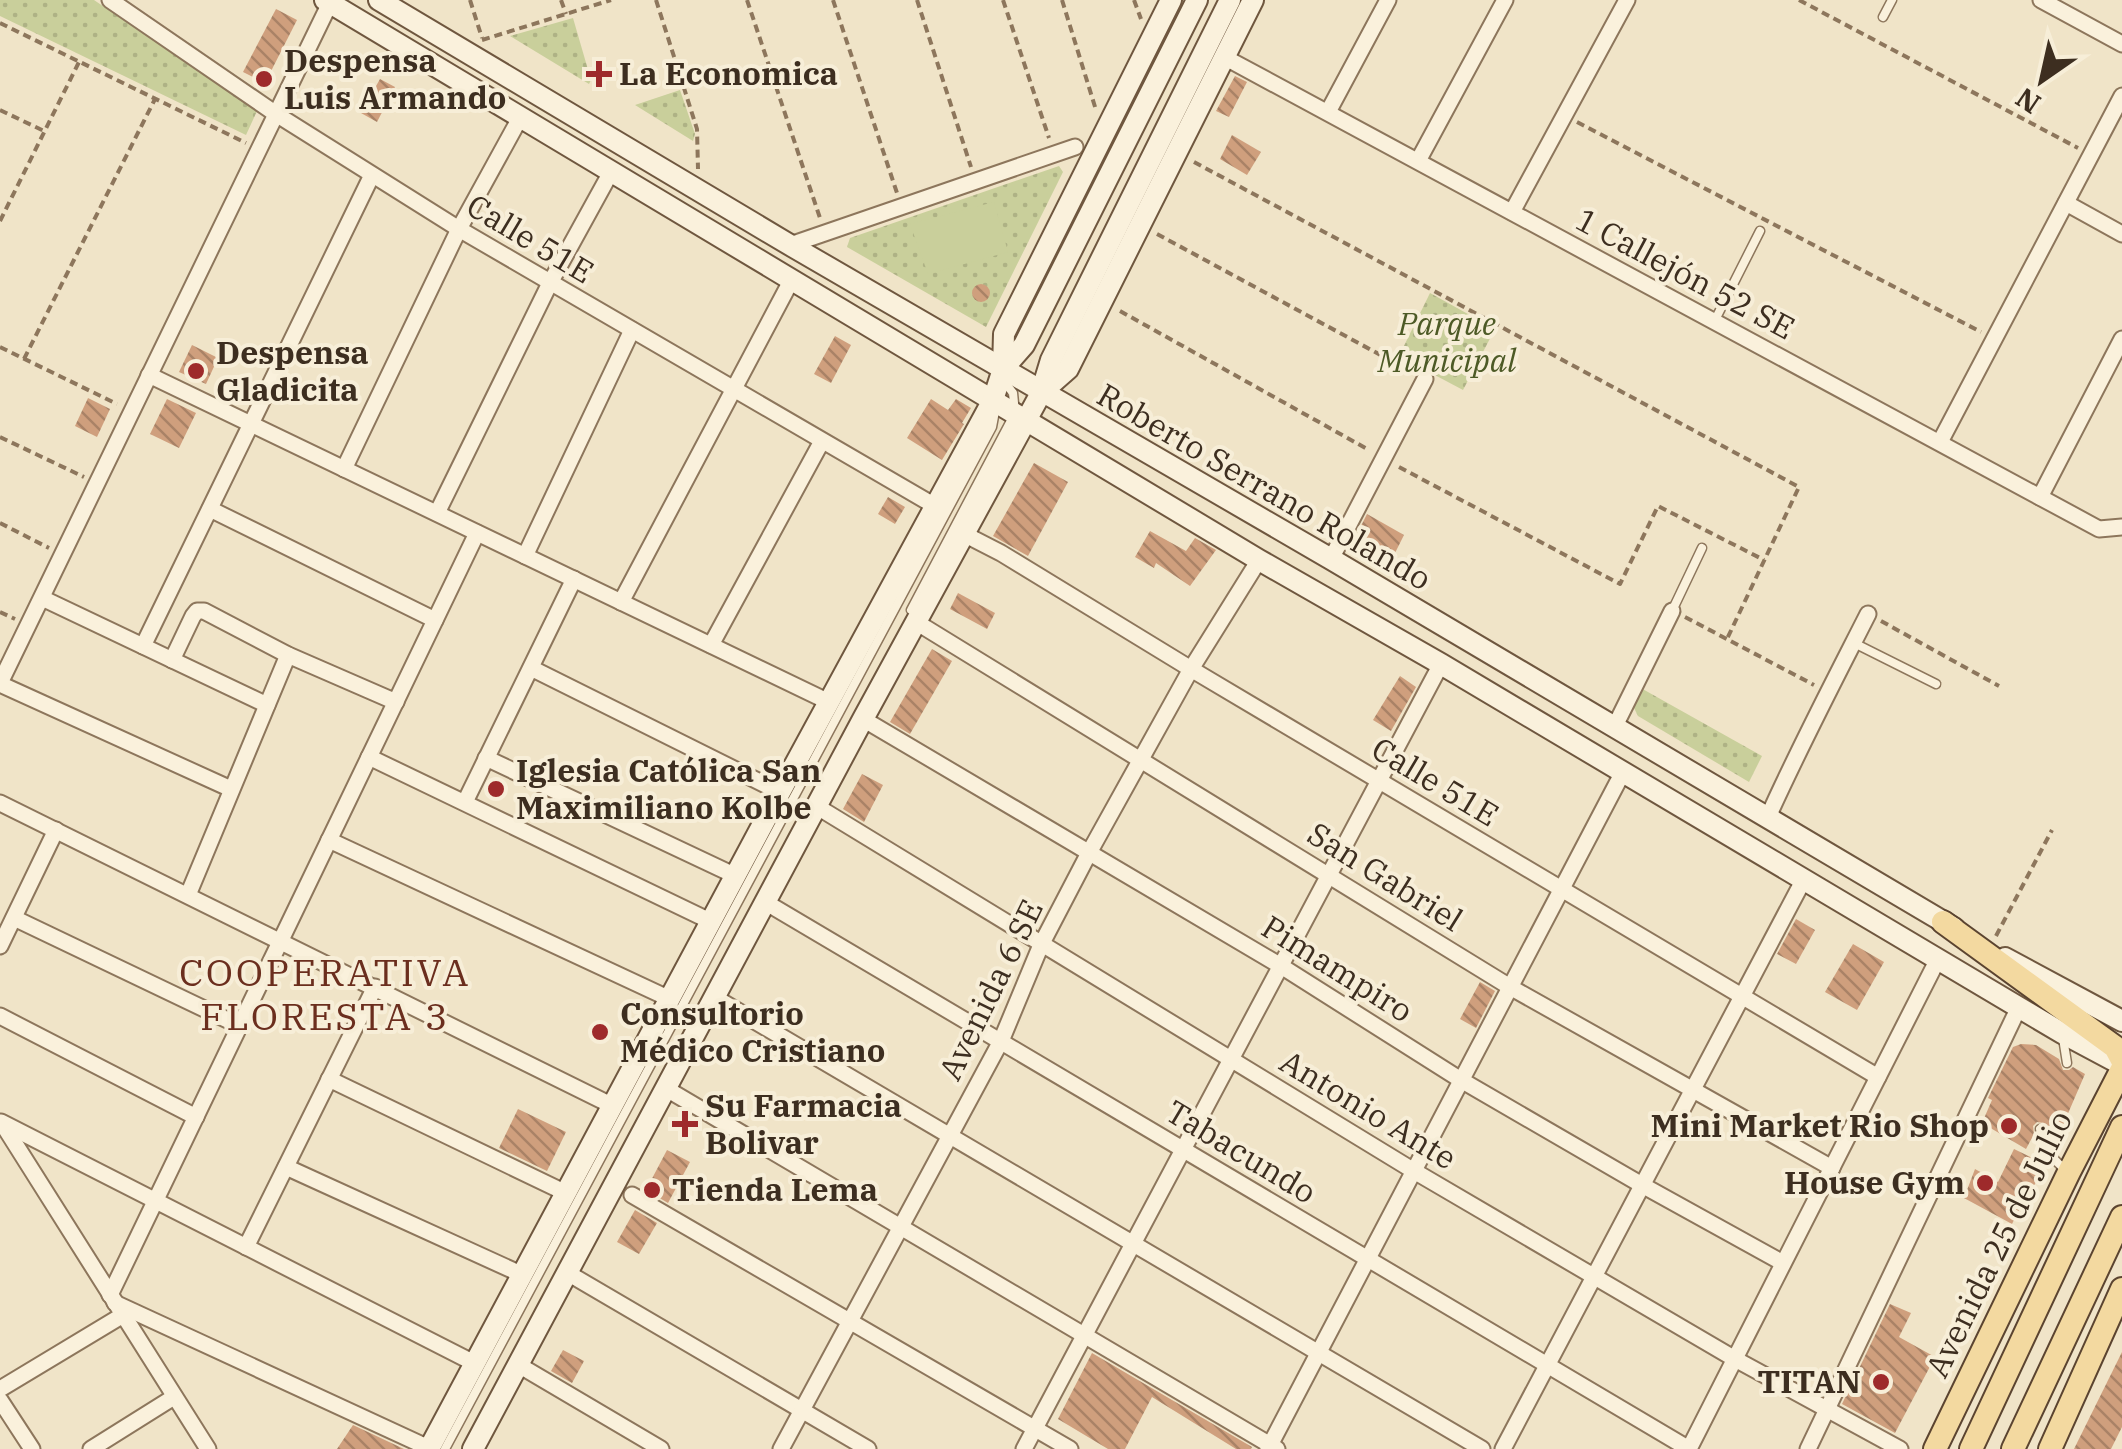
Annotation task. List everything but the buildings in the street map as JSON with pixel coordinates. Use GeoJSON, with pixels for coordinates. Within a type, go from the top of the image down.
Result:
{"type":"FeatureCollection","features":[{"type":"Feature","properties":{"kind":"main road","name":"Roberto Serrano Rolando"},"geometry":{"type":"LineString","coordinates":[[379,0],[1002,373],[1330,558],[1943,922],[2122,1021]]}},
{"type":"Feature","properties":{"kind":"main road"},"geometry":{"type":"LineString","coordinates":[[429,1449],[992,400],[1002,373],[1004,334],[1171,0]]}},
{"type":"Feature","properties":{"kind":"main road"},"geometry":{"type":"LineString","coordinates":[[1002,373],[1024,345],[1197,0]]}},
{"type":"Feature","properties":{"kind":"main road"},"geometry":{"type":"LineString","coordinates":[[1042,393],[1051,360],[1230,0]]}},
{"type":"Feature","properties":{"kind":"main road"},"geometry":{"type":"LineString","coordinates":[[473,1449],[964,534],[1021,417],[1068,370],[1252,0]]}},
{"type":"Feature","properties":{"kind":"main road","name":"Roberto Serrano Rolando"},"geometry":{"type":"LineString","coordinates":[[333,1],[520,118],[1259,560],[2122,1065]]}},
{"type":"Feature","properties":{"kind":"main road"},"geometry":{"type":"LineString","coordinates":[[1943,922],[2114,1047],[2122,1065]]}},
{"type":"Feature","properties":{"kind":"main road","name":"Avenida 25 de Julio"},"geometry":{"type":"LineString","coordinates":[[1935,1449],[2122,1065]]}},
{"type":"Feature","properties":{"kind":"main road","name":"Avenida 25 de Julio"},"geometry":{"type":"LineString","coordinates":[[1970,1449],[2122,1128]]}},
{"type":"Feature","properties":{"kind":"main road"},"geometry":{"type":"LineString","coordinates":[[2013,1449],[2122,1217]]}},
{"type":"Feature","properties":{"kind":"main road"},"geometry":{"type":"LineString","coordinates":[[2050,1449],[2121,1290]]}},
{"type":"Feature","properties":{"kind":"street","name":"Calle 51E"},"geometry":{"type":"LineString","coordinates":[[110,0],[276,114],[458,229],[935,506]]}},
{"type":"Feature","properties":{"kind":"street"},"geometry":{"type":"LineString","coordinates":[[1328,112],[1388,0]]}},
{"type":"Feature","properties":{"kind":"street"},"geometry":{"type":"LineString","coordinates":[[1418,161],[1505,0]]}},
{"type":"Feature","properties":{"kind":"street"},"geometry":{"type":"LineString","coordinates":[[1512,212],[1625,0]]}},
{"type":"Feature","properties":{"kind":"street"},"geometry":{"type":"LineString","coordinates":[[2041,0],[2122,44]]}},
{"type":"Feature","properties":{"kind":"street"},"geometry":{"type":"LineString","coordinates":[[231,789],[0,684],[333,1]]}},
{"type":"Feature","properties":{"kind":"street","name":"1 Callejón 52 SE"},"geometry":{"type":"LineString","coordinates":[[1224,57],[2099,530],[2122,527]]}},
{"type":"Feature","properties":{"kind":"street"},"geometry":{"type":"LineString","coordinates":[[1940,442],[2122,96]]}},
{"type":"Feature","properties":{"kind":"street"},"geometry":{"type":"LineString","coordinates":[[344,469],[458,229],[520,118]]}},
{"type":"Feature","properties":{"kind":"street"},"geometry":{"type":"LineString","coordinates":[[790,245],[1076,147]]}},
{"type":"Feature","properties":{"kind":"street"},"geometry":{"type":"LineString","coordinates":[[437,514],[550,283],[611,172]]}},
{"type":"Feature","properties":{"kind":"street"},"geometry":{"type":"LineString","coordinates":[[143,646],[372,174]]}},
{"type":"Feature","properties":{"kind":"street"},"geometry":{"type":"LineString","coordinates":[[2066,202],[2122,234]]}},
{"type":"Feature","properties":{"kind":"street"},"geometry":{"type":"LineString","coordinates":[[620,602],[791,280]]}},
{"type":"Feature","properties":{"kind":"street"},"geometry":{"type":"LineString","coordinates":[[525,556],[632,330]]}},
{"type":"Feature","properties":{"kind":"street"},"geometry":{"type":"LineString","coordinates":[[2040,496],[2122,339]]}},
{"type":"Feature","properties":{"kind":"street"},"geometry":{"type":"LineString","coordinates":[[150,375],[829,702]]}},
{"type":"Feature","properties":{"kind":"street"},"geometry":{"type":"LineString","coordinates":[[1330,558],[1426,379]]}},
{"type":"Feature","properties":{"kind":"street"},"geometry":{"type":"LineString","coordinates":[[711,645],[822,441]]}},
{"type":"Feature","properties":{"kind":"street"},"geometry":{"type":"LineString","coordinates":[[210,509],[434,620]]}},
{"type":"Feature","properties":{"kind":"street"},"geometry":{"type":"LineString","coordinates":[[0,1390],[116,1304],[155,1200],[477,532]]}},
{"type":"Feature","properties":{"kind":"street","name":"Calle 51E"},"geometry":{"type":"LineString","coordinates":[[964,534],[1878,1077]]}},
{"type":"Feature","properties":{"kind":"street","name":"Avenida 6 SE"},"geometry":{"type":"LineString","coordinates":[[782,1449],[1000,1041],[1042,945],[1090,851],[1191,670],[1259,560]]}},
{"type":"Feature","properties":{"kind":"street"},"geometry":{"type":"LineString","coordinates":[[466,802],[574,579]]}},
{"type":"Feature","properties":{"kind":"street"},"geometry":{"type":"LineString","coordinates":[[42,598],[267,705]]}},
{"type":"Feature","properties":{"kind":"street"},"geometry":{"type":"LineString","coordinates":[[1614,726],[1672,610]]}},
{"type":"Feature","properties":{"kind":"street"},"geometry":{"type":"LineString","coordinates":[[172,660],[193,616],[204,611],[288,655],[396,702]]}},
{"type":"Feature","properties":{"kind":"street"},"geometry":{"type":"LineString","coordinates":[[1768,817],[1868,614]]}},
{"type":"Feature","properties":{"kind":"street","name":"San Gabriel"},"geometry":{"type":"LineString","coordinates":[[916,622],[1510,987],[1832,1168]]}},
{"type":"Feature","properties":{"kind":"street"},"geometry":{"type":"LineString","coordinates":[[188,895],[288,655]]}},
{"type":"Feature","properties":{"kind":"street"},"geometry":{"type":"LineString","coordinates":[[1024,1449],[1441,664]]}},
{"type":"Feature","properties":{"kind":"street"},"geometry":{"type":"LineString","coordinates":[[531,668],[780,792]]}},
{"type":"Feature","properties":{"kind":"street","name":"Pimampiro"},"geometry":{"type":"LineString","coordinates":[[862,719],[1281,966],[1461,1080],[1783,1263]]}},
{"type":"Feature","properties":{"kind":"street"},"geometry":{"type":"LineString","coordinates":[[369,757],[712,922]]}},
{"type":"Feature","properties":{"kind":"street"},"geometry":{"type":"LineString","coordinates":[[486,758],[736,876]]}},
{"type":"Feature","properties":{"kind":"street"},"geometry":{"type":"LineString","coordinates":[[665,1088],[1272,1448],[1623,772]]}},
{"type":"Feature","properties":{"kind":"street"},"geometry":{"type":"LineString","coordinates":[[0,802],[613,1106]]}},
{"type":"Feature","properties":{"kind":"street","name":"Antonio Ante"},"geometry":{"type":"LineString","coordinates":[[816,806],[1414,1171],[1735,1359],[1900,1449]]}},
{"type":"Feature","properties":{"kind":"street"},"geometry":{"type":"LineString","coordinates":[[0,946],[56,830]]}},
{"type":"Feature","properties":{"kind":"street"},"geometry":{"type":"LineString","coordinates":[[329,840],[670,999]]}},
{"type":"Feature","properties":{"kind":"street"},"geometry":{"type":"LineString","coordinates":[[1504,1449],[1804,879]]}},
{"type":"Feature","properties":{"kind":"street","name":"Tabacundo"},"geometry":{"type":"LineString","coordinates":[[765,902],[1689,1449]]}},
{"type":"Feature","properties":{"kind":"street"},"geometry":{"type":"LineString","coordinates":[[14,918],[240,1026]]}},
{"type":"Feature","properties":{"kind":"street"},"geometry":{"type":"LineString","coordinates":[[1689,1449],[1938,959]]}},
{"type":"Feature","properties":{"kind":"street"},"geometry":{"type":"LineString","coordinates":[[246,1247],[375,987]]}},
{"type":"Feature","properties":{"kind":"street"},"geometry":{"type":"LineString","coordinates":[[714,998],[1482,1449]]}},
{"type":"Feature","properties":{"kind":"street"},"geometry":{"type":"LineString","coordinates":[[1808,1449],[2020,1007]]}},
{"type":"Feature","properties":{"kind":"street"},"geometry":{"type":"LineString","coordinates":[[0,1016],[196,1118]]}},
{"type":"Feature","properties":{"kind":"street"},"geometry":{"type":"LineString","coordinates":[[330,1078],[566,1193]]}},
{"type":"Feature","properties":{"kind":"street"},"geometry":{"type":"LineString","coordinates":[[1,1120],[476,1364]]}},
{"type":"Feature","properties":{"kind":"street"},"geometry":{"type":"LineString","coordinates":[[1,1120],[208,1449]]}},
{"type":"Feature","properties":{"kind":"street"},"geometry":{"type":"LineString","coordinates":[[286,1167],[523,1275]]}},
{"type":"Feature","properties":{"kind":"street"},"geometry":{"type":"LineString","coordinates":[[632,1195],[1070,1449]]}},
{"type":"Feature","properties":{"kind":"street"},"geometry":{"type":"LineString","coordinates":[[566,1272],[868,1449]]}},
{"type":"Feature","properties":{"kind":"street"},"geometry":{"type":"LineString","coordinates":[[116,1304],[429,1449]]}},
{"type":"Feature","properties":{"kind":"street"},"geometry":{"type":"LineString","coordinates":[[517,1364],[661,1449]]}},
{"type":"Feature","properties":{"kind":"street"},"geometry":{"type":"LineString","coordinates":[[91,1449],[174,1397]]}},
{"type":"Feature","properties":{"kind":"street"},"geometry":{"type":"LineString","coordinates":[[0,1400],[32,1449]]}},
{"type":"Feature","properties":{"kind":"lane","name":"Roberto Serrano Rolando"},"geometry":{"type":"LineString","coordinates":[[367,0],[1002,373]]}},
{"type":"Feature","properties":{"kind":"lane"},"geometry":{"type":"LineString","coordinates":[[1883,17],[1892,0]]}},
{"type":"Feature","properties":{"kind":"lane","name":"Roberto Serrano Rolando"},"geometry":{"type":"LineString","coordinates":[[333,1],[981,384],[992,400]]}},
{"type":"Feature","properties":{"kind":"lane"},"geometry":{"type":"LineString","coordinates":[[1715,320],[1760,231]]}},
{"type":"Feature","properties":{"kind":"lane"},"geometry":{"type":"LineString","coordinates":[[462,1449],[1021,417],[1002,373]]}},
{"type":"Feature","properties":{"kind":"lane"},"geometry":{"type":"LineString","coordinates":[[445,1449],[992,428],[992,400]]}},
{"type":"Feature","properties":{"kind":"lane"},"geometry":{"type":"LineString","coordinates":[[1672,610],[1702,548]]}},
{"type":"Feature","properties":{"kind":"lane"},"geometry":{"type":"LineString","coordinates":[[1854,643],[1936,684]]}},
{"type":"Feature","properties":{"kind":"lane"},"geometry":{"type":"LineString","coordinates":[[2062,1033],[2067,1063]]}},
{"type":"Feature","properties":{"kind":"lane"},"geometry":{"type":"LineString","coordinates":[[2040,1128],[2046,1151],[2068,1172]]}},
{"type":"Feature","properties":{"kind":"path"},"geometry":{"type":"LineString","coordinates":[[470,0],[483,40]]}},
{"type":"Feature","properties":{"kind":"path"},"geometry":{"type":"LineString","coordinates":[[561,0],[566,14]]}},
{"type":"Feature","properties":{"kind":"path"},"geometry":{"type":"LineString","coordinates":[[459,48],[612,0]]}},
{"type":"Feature","properties":{"kind":"path"},"geometry":{"type":"LineString","coordinates":[[656,0],[697,129],[698,189]]}},
{"type":"Feature","properties":{"kind":"path"},"geometry":{"type":"LineString","coordinates":[[747,0],[825,233]]}},
{"type":"Feature","properties":{"kind":"path"},"geometry":{"type":"LineString","coordinates":[[833,0],[902,206]]}},
{"type":"Feature","properties":{"kind":"path"},"geometry":{"type":"LineString","coordinates":[[917,0],[976,181]]}},
{"type":"Feature","properties":{"kind":"path"},"geometry":{"type":"LineString","coordinates":[[1003,0],[1054,154]]}},
{"type":"Feature","properties":{"kind":"path"},"geometry":{"type":"LineString","coordinates":[[1062,0],[1104,137]]}},
{"type":"Feature","properties":{"kind":"path"},"geometry":{"type":"LineString","coordinates":[[1798,0],[2091,154]]}},
{"type":"Feature","properties":{"kind":"path"},"geometry":{"type":"LineString","coordinates":[[0,23],[259,150]]}},
{"type":"Feature","properties":{"kind":"path"},"geometry":{"type":"LineString","coordinates":[[0,221],[3,208],[78,62]]}},
{"type":"Feature","properties":{"kind":"path"},"geometry":{"type":"LineString","coordinates":[[24,359],[155,99]]}},
{"type":"Feature","properties":{"kind":"path"},"geometry":{"type":"LineString","coordinates":[[0,110],[44,130]]}},
{"type":"Feature","properties":{"kind":"path"},"geometry":{"type":"LineString","coordinates":[[1564,115],[1994,339]]}},
{"type":"Feature","properties":{"kind":"path"},"geometry":{"type":"LineString","coordinates":[[1176,153],[1799,487],[1727,639]]}},
{"type":"Feature","properties":{"kind":"path"},"geometry":{"type":"LineString","coordinates":[[1140,225],[1426,379]]}},
{"type":"Feature","properties":{"kind":"path"},"geometry":{"type":"LineString","coordinates":[[1102,301],[1620,584],[1658,506],[1764,560]]}},
{"type":"Feature","properties":{"kind":"path"},"geometry":{"type":"LineString","coordinates":[[0,347],[132,411]]}},
{"type":"Feature","properties":{"kind":"path"},"geometry":{"type":"LineString","coordinates":[[0,437],[98,483]]}},
{"type":"Feature","properties":{"kind":"path"},"geometry":{"type":"LineString","coordinates":[[0,523],[62,555]]}},
{"type":"Feature","properties":{"kind":"path"},"geometry":{"type":"LineString","coordinates":[[1672,610],[1830,693]]}},
{"type":"Feature","properties":{"kind":"path"},"geometry":{"type":"LineString","coordinates":[[1868,614],[1999,686]]}},
{"type":"Feature","properties":{"kind":"path"},"geometry":{"type":"LineString","coordinates":[[1990,949],[2052,830]]}},
{"type":"Feature","properties":{"kind":"green space"},"geometry":{"type":"Polygon","coordinates":[[[0,0],[94,0],[257,111],[246,135],[0,16],[0,0]]]}},
{"type":"Feature","properties":{"kind":"green space"},"geometry":{"type":"Polygon","coordinates":[[[573,18],[591,80],[589,84],[510,36],[573,18]]]}},
{"type":"Feature","properties":{"kind":"green space"},"geometry":{"type":"Polygon","coordinates":[[[680,90],[695,134],[693,141],[635,105],[680,90]]]}},
{"type":"Feature","properties":{"kind":"green space"},"geometry":{"type":"Polygon","coordinates":[[[1059,166],[1063,172],[986,327],[847,247],[850,238],[1059,166]]]}},
{"type":"Feature","properties":{"kind":"green space"},"geometry":{"type":"Polygon","coordinates":[[[994,202],[1008,252],[928,274],[910,224],[994,202]]]}},
{"type":"Feature","properties":{"kind":"green space","name":"Parque Municipal"},"geometry":{"type":"Polygon","coordinates":[[[1430,293],[1495,329],[1463,390],[1399,356],[1430,293]]]}},
{"type":"Feature","properties":{"kind":"green space"},"geometry":{"type":"Polygon","coordinates":[[[1639,687],[1762,756],[1749,782],[1638,716],[1633,706],[1639,687]]]}},
{"type":"Feature","properties":{"kind":"place","name":"La Economica"},"geometry":{"type":"Point","coordinates":[599,74]}},
{"type":"Feature","properties":{"kind":"place","name":"Despensa Luis Armando"},"geometry":{"type":"Point","coordinates":[264,79]}},
{"type":"Feature","properties":{"kind":"place","name":"Despensa Gladicita"},"geometry":{"type":"Point","coordinates":[196,371]}},
{"type":"Feature","properties":{"kind":"place","name":"Iglesia Católica San Maximiliano Kolbe"},"geometry":{"type":"Point","coordinates":[496,789]}},
{"type":"Feature","properties":{"kind":"place","name":"Consultorio Médico Cristiano"},"geometry":{"type":"Point","coordinates":[600,1032]}},
{"type":"Feature","properties":{"kind":"place","name":"Su Farmacia Bolivar"},"geometry":{"type":"Point","coordinates":[685,1124]}},
{"type":"Feature","properties":{"kind":"place","name":"Mini Market Rio Shop"},"geometry":{"type":"Point","coordinates":[2009,1126]}},
{"type":"Feature","properties":{"kind":"place","name":"House Gym"},"geometry":{"type":"Point","coordinates":[1985,1183]}},
{"type":"Feature","properties":{"kind":"place","name":"Tienda Lema"},"geometry":{"type":"Point","coordinates":[652,1190]}},
{"type":"Feature","properties":{"kind":"place","name":"TITAN"},"geometry":{"type":"Point","coordinates":[1881,1382]}},
{"type":"Feature","properties":{"kind":"district","name":"COOPERATIVA FLORESTA 3"},"geometry":{"type":"Point","coordinates":[325,995]}}]}
